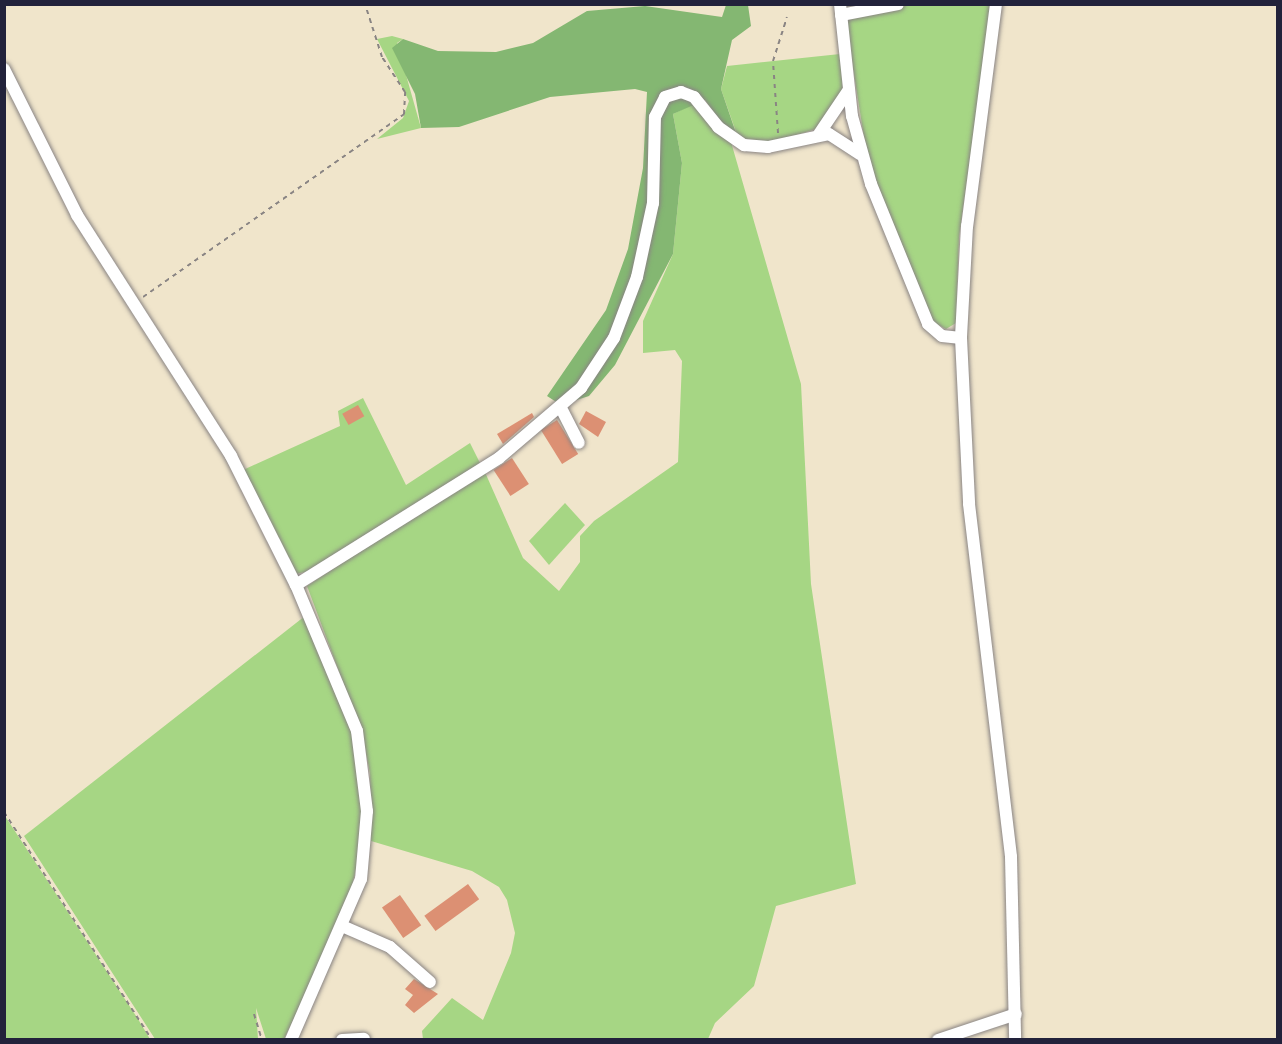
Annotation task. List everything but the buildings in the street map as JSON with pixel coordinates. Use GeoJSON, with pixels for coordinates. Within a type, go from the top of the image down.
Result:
{"type":"FeatureCollection","features":[{"type":"Feature","properties":{"kind":"street"},"geometry":{"type":"LineString","coordinates":[[898,4],[841,13],[849,88],[860,153],[928,324],[942,336],[961,338]]}},
{"type":"Feature","properties":{"kind":"street"},"geometry":{"type":"LineString","coordinates":[[996,4],[977,128],[961,338],[969,504],[1010,845],[1015,1040]]}},
{"type":"Feature","properties":{"kind":"street"},"geometry":{"type":"LineString","coordinates":[[4,69],[77,215],[231,456],[296,585],[347,701],[364,770],[365,859],[342,926],[291,1040]]}},
{"type":"Feature","properties":{"kind":"street"},"geometry":{"type":"LineString","coordinates":[[819,134],[841,108],[849,88]]}},
{"type":"Feature","properties":{"kind":"street"},"geometry":{"type":"LineString","coordinates":[[296,585],[499,458],[561,408],[602,360],[637,277],[653,203],[655,117],[660,101],[670,93],[688,94],[735,141],[754,147],[782,144],[819,134],[840,137],[860,153]]}},
{"type":"Feature","properties":{"kind":"street"},"geometry":{"type":"LineString","coordinates":[[561,408],[579,442]]}},
{"type":"Feature","properties":{"kind":"street"},"geometry":{"type":"LineString","coordinates":[[342,926],[390,947],[430,982]]}},
{"type":"Feature","properties":{"kind":"street"},"geometry":{"type":"LineString","coordinates":[[938,1040],[1016,1014]]}},
{"type":"Feature","properties":{"kind":"street"},"geometry":{"type":"LineString","coordinates":[[342,1040],[364,1039]]}},
{"type":"Feature","properties":{"kind":"path"},"geometry":{"type":"LineString","coordinates":[[132,304],[404,114],[405,92],[382,57],[365,4]]}},
{"type":"Feature","properties":{"kind":"path"},"geometry":{"type":"LineString","coordinates":[[782,144],[773,61],[787,17]]}},
{"type":"Feature","properties":{"kind":"path"},"geometry":{"type":"LineString","coordinates":[[4,812],[152,1040]]}},
{"type":"Feature","properties":{"kind":"path"},"geometry":{"type":"LineString","coordinates":[[254,1014],[262,1040]]}},
{"type":"Feature","properties":{"kind":"green space"},"geometry":{"type":"Polygon","coordinates":[[[726,5],[748,5],[751,26],[732,40],[721,89],[736,133],[724,127],[705,100],[673,114],[682,163],[673,254],[615,365],[589,396],[561,405],[547,396],[606,310],[628,249],[643,168],[647,92],[635,89],[550,97],[459,127],[421,128],[415,94],[392,48],[403,39],[438,51],[496,52],[533,43],[587,11],[645,6],[722,17],[726,5]]]}},
{"type":"Feature","properties":{"kind":"green space"},"geometry":{"type":"Polygon","coordinates":[[[909,5],[992,5],[959,237],[956,323],[946,329],[931,321],[869,169],[845,17],[909,5]]]}},
{"type":"Feature","properties":{"kind":"green space"},"geometry":{"type":"Polygon","coordinates":[[[392,36],[403,39],[397,43],[421,128],[377,139],[403,118],[409,101],[377,39],[392,36]]]}},
{"type":"Feature","properties":{"kind":"green space"},"geometry":{"type":"Polygon","coordinates":[[[840,54],[843,91],[822,127],[771,143],[745,141],[736,132],[721,89],[727,66],[840,54]]]}},
{"type":"Feature","properties":{"kind":"green space"},"geometry":{"type":"Polygon","coordinates":[[[697,102],[731,142],[801,384],[811,584],[856,884],[776,906],[754,986],[715,1023],[708,1039],[423,1039],[422,1031],[452,998],[483,1020],[511,953],[515,933],[507,900],[499,887],[472,871],[371,841],[370,773],[362,733],[307,586],[484,470],[523,558],[559,591],[580,562],[580,536],[594,521],[678,462],[682,361],[675,350],[643,353],[643,321],[673,254],[682,163],[673,114],[697,102]]]}},
{"type":"Feature","properties":{"kind":"green space"},"geometry":{"type":"Polygon","coordinates":[[[363,398],[406,485],[470,443],[481,465],[310,571],[295,574],[243,470],[340,426],[338,411],[363,398]]]}},
{"type":"Feature","properties":{"kind":"green space"},"geometry":{"type":"Polygon","coordinates":[[[565,503],[585,525],[549,565],[529,541],[565,503]]]}},
{"type":"Feature","properties":{"kind":"green space"},"geometry":{"type":"Polygon","coordinates":[[[305,616],[350,725],[362,784],[362,843],[346,912],[284,1039],[266,1039],[256,1008],[258,1039],[155,1039],[24,836],[305,616]]]}},
{"type":"Feature","properties":{"kind":"green space"},"geometry":{"type":"Polygon","coordinates":[[[5,816],[138,1019],[150,1039],[5,1039],[5,816]]]}}]}
